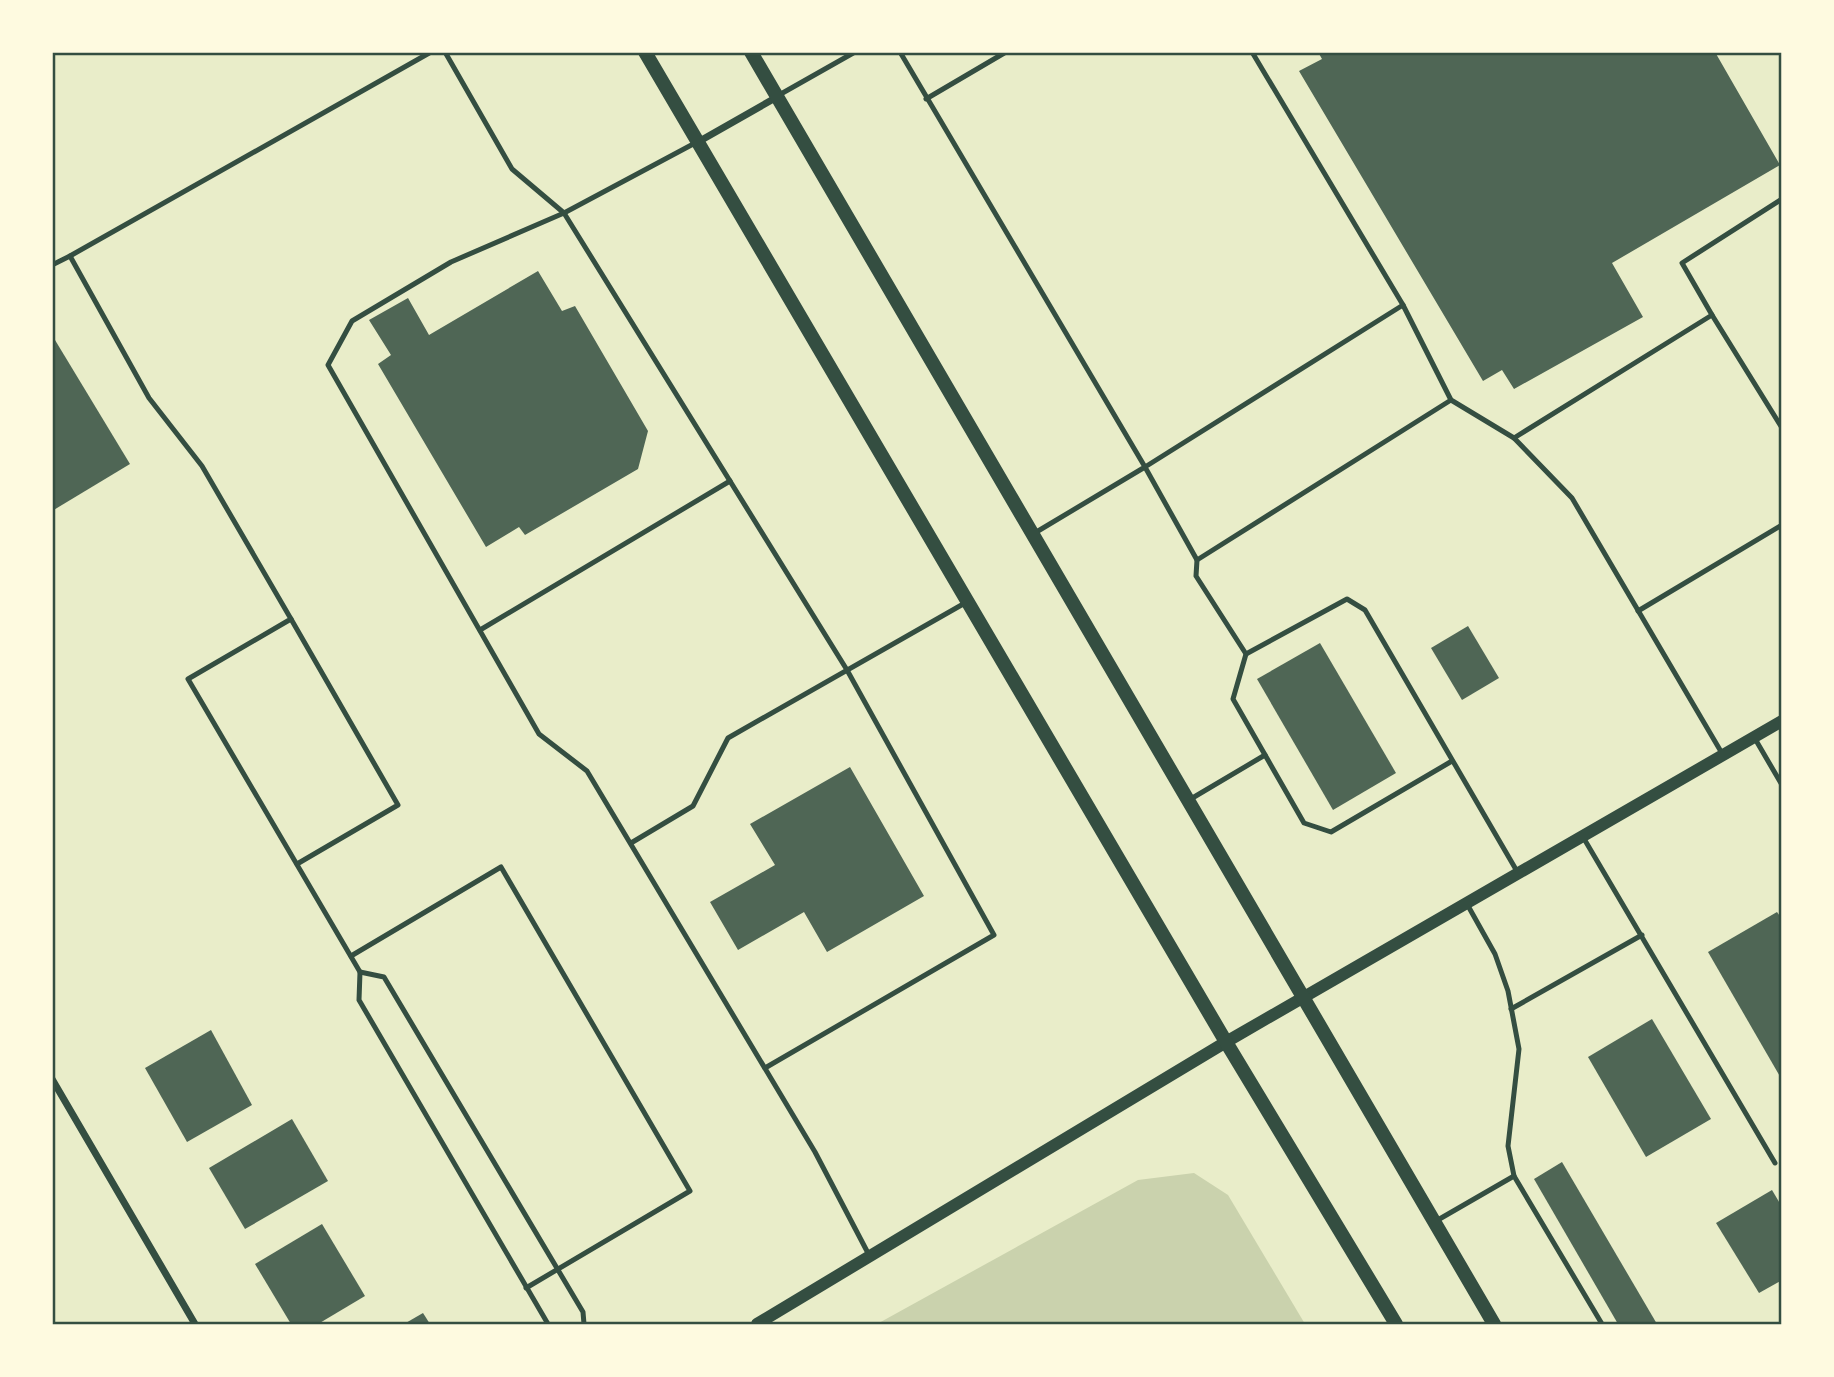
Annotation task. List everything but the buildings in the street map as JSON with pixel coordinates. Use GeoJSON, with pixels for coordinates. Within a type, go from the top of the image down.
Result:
{"type":"FeatureCollection","features":[{"type":"Feature","properties":{"kind":"main road"},"geometry":{"type":"LineString","coordinates":[[645,52],[1226,1042],[1396,1325]]}},
{"type":"Feature","properties":{"kind":"main road"},"geometry":{"type":"LineString","coordinates":[[751,52],[1494,1325]]}},
{"type":"Feature","properties":{"kind":"street"},"geometry":{"type":"LineString","coordinates":[[698,142],[776,97]]}},
{"type":"Feature","properties":{"kind":"street"},"geometry":{"type":"LineString","coordinates":[[757,1325],[1226,1042],[1782,721]]}},
{"type":"Feature","properties":{"kind":"street"},"geometry":{"type":"LineString","coordinates":[[52,1079],[195,1325]]}},
{"type":"Feature","properties":{"kind":"lane"},"geometry":{"type":"LineString","coordinates":[[52,265],[431,52]]}},
{"type":"Feature","properties":{"kind":"lane"},"geometry":{"type":"LineString","coordinates":[[445,52],[512,169],[564,213],[847,670],[994,935],[765,1068]]}},
{"type":"Feature","properties":{"kind":"lane"},"geometry":{"type":"LineString","coordinates":[[776,97],[855,52]]}},
{"type":"Feature","properties":{"kind":"lane"},"geometry":{"type":"LineString","coordinates":[[900,52],[1145,467],[1196,560],[1196,576],[1246,654]]}},
{"type":"Feature","properties":{"kind":"lane"},"geometry":{"type":"LineString","coordinates":[[926,99],[1006,52]]}},
{"type":"Feature","properties":{"kind":"lane"},"geometry":{"type":"LineString","coordinates":[[1252,52],[1402,305],[1451,400],[1514,438],[1572,498],[1724,755]]}},
{"type":"Feature","properties":{"kind":"lane"},"geometry":{"type":"LineString","coordinates":[[698,142],[564,213],[451,262],[352,321],[328,365],[539,734],[587,771],[815,1152],[870,1257]]}},
{"type":"Feature","properties":{"kind":"lane"},"geometry":{"type":"LineString","coordinates":[[1782,199],[1682,263],[1782,428]]}},
{"type":"Feature","properties":{"kind":"lane"},"geometry":{"type":"LineString","coordinates":[[69,256],[149,398],[202,466],[398,805],[297,864]]}},
{"type":"Feature","properties":{"kind":"lane"},"geometry":{"type":"LineString","coordinates":[[1033,534],[1145,467],[1402,305]]}},
{"type":"Feature","properties":{"kind":"lane"},"geometry":{"type":"LineString","coordinates":[[1514,438],[1712,315]]}},
{"type":"Feature","properties":{"kind":"lane"},"geometry":{"type":"LineString","coordinates":[[1196,560],[1451,400]]}},
{"type":"Feature","properties":{"kind":"lane"},"geometry":{"type":"LineString","coordinates":[[480,630],[730,481]]}},
{"type":"Feature","properties":{"kind":"lane"},"geometry":{"type":"LineString","coordinates":[[1638,611],[1782,525]]}},
{"type":"Feature","properties":{"kind":"lane"},"geometry":{"type":"LineString","coordinates":[[1452,761],[1331,832],[1304,823],[1233,699],[1246,654],[1347,599],[1364,610],[1518,873]]}},
{"type":"Feature","properties":{"kind":"lane"},"geometry":{"type":"LineString","coordinates":[[631,843],[693,806],[728,738],[967,601]]}},
{"type":"Feature","properties":{"kind":"lane"},"geometry":{"type":"LineString","coordinates":[[291,619],[188,679],[360,972],[359,1000],[548,1325]]}},
{"type":"Feature","properties":{"kind":"lane"},"geometry":{"type":"LineString","coordinates":[[1754,737],[1782,785]]}},
{"type":"Feature","properties":{"kind":"lane"},"geometry":{"type":"LineString","coordinates":[[1189,800],[1265,755]]}},
{"type":"Feature","properties":{"kind":"lane"},"geometry":{"type":"LineString","coordinates":[[1583,836],[1775,1163]]}},
{"type":"Feature","properties":{"kind":"lane"},"geometry":{"type":"LineString","coordinates":[[351,956],[501,867],[690,1191],[526,1287]]}},
{"type":"Feature","properties":{"kind":"lane"},"geometry":{"type":"LineString","coordinates":[[1466,903],[1495,954],[1519,1049],[1508,1146],[1514,1176],[1602,1325]]}},
{"type":"Feature","properties":{"kind":"lane"},"geometry":{"type":"LineString","coordinates":[[1511,1009],[1642,935]]}},
{"type":"Feature","properties":{"kind":"lane"},"geometry":{"type":"LineString","coordinates":[[360,972],[384,977],[583,1312],[584,1325]]}},
{"type":"Feature","properties":{"kind":"lane"},"geometry":{"type":"LineString","coordinates":[[1434,1222],[1514,1176]]}},
{"type":"Feature","properties":{"kind":"green space"},"geometry":{"type":"Polygon","coordinates":[[[1194,1173],[1228,1195],[1305,1324],[877,1324],[1138,1180],[1194,1173]]]}}]}
